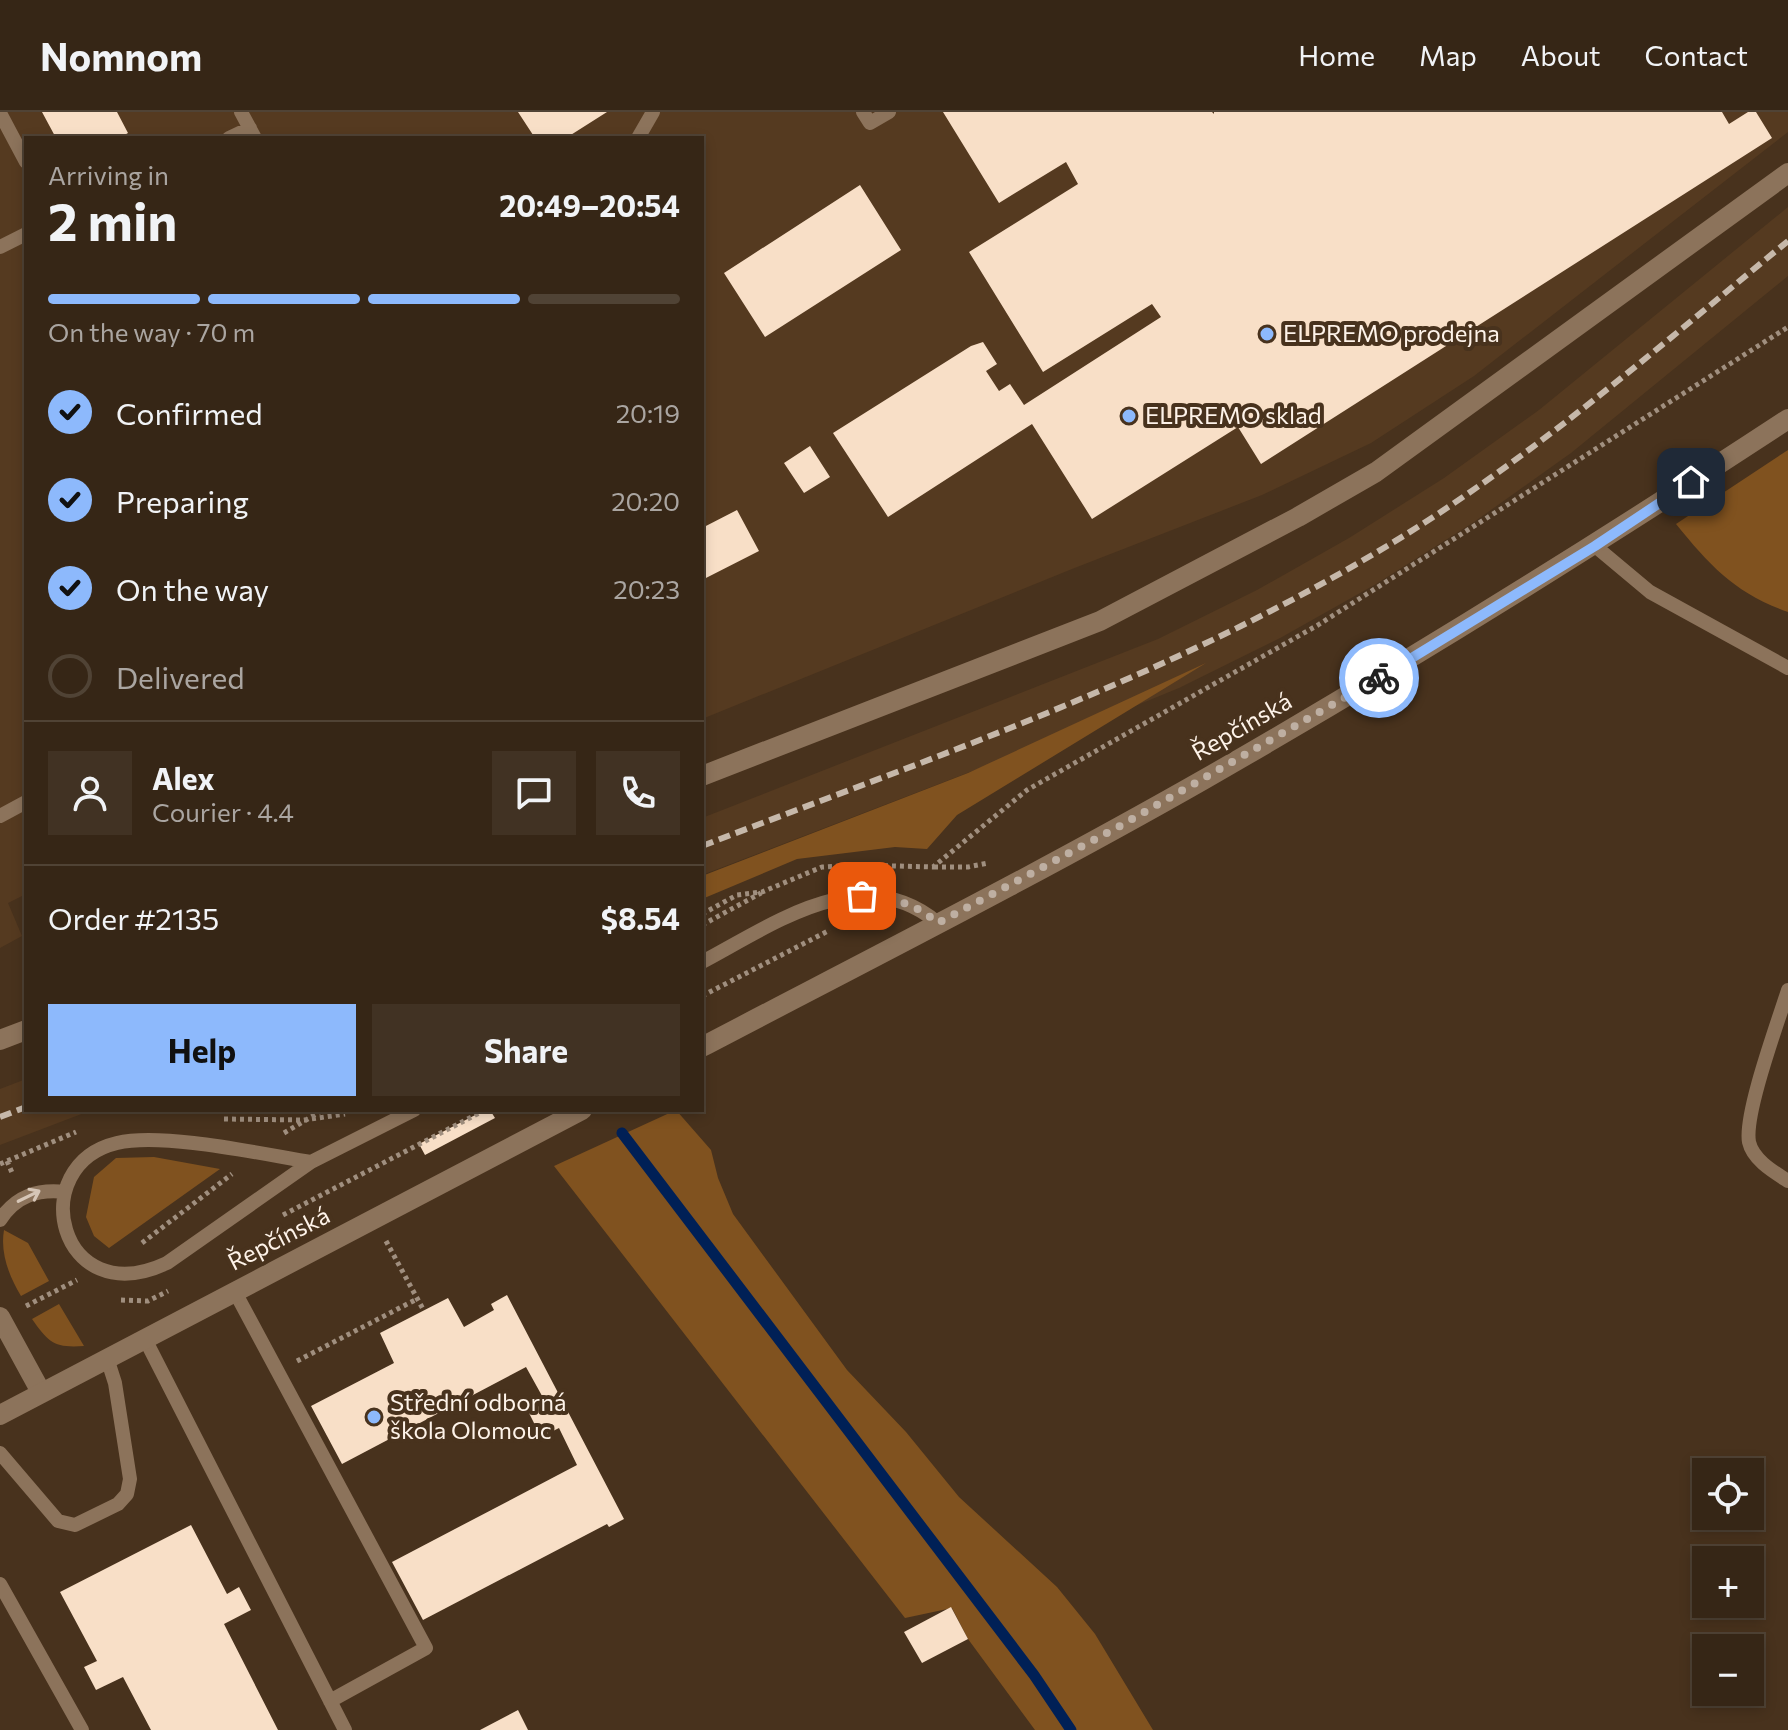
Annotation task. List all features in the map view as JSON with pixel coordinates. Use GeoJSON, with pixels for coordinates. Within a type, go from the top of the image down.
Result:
{"type":"FeatureCollection","features":[{"type":"Feature","properties":{"kind":"street"},"geometry":{"type":"LineString","coordinates":[[704,775],[1100,621],[1298,517],[1376,472],[1788,173]]}},
{"type":"Feature","properties":{"kind":"street","name":"Řepčínská"},"geometry":{"type":"LineString","coordinates":[[704,1046],[1202,780],[1414,657],[1595,546],[1788,419]]}},
{"type":"Feature","properties":{"kind":"street"},"geometry":{"type":"LineString","coordinates":[[0,1040],[24,1031]]}},
{"type":"Feature","properties":{"kind":"street","name":"Řepčínská"},"geometry":{"type":"LineString","coordinates":[[0,1415],[578,1112]]}},
{"type":"Feature","properties":{"kind":"street"},"geometry":{"type":"LineString","coordinates":[[0,1318],[41,1392]]}},
{"type":"Feature","properties":{"kind":"lane"},"geometry":{"type":"LineString","coordinates":[[241,112],[252,133]]}},
{"type":"Feature","properties":{"kind":"lane"},"geometry":{"type":"LineString","coordinates":[[639,136],[653,112]]}},
{"type":"Feature","properties":{"kind":"lane"},"geometry":{"type":"LineString","coordinates":[[863,112],[870,123],[889,112]]}},
{"type":"Feature","properties":{"kind":"lane"},"geometry":{"type":"LineString","coordinates":[[0,113],[24,158]]}},
{"type":"Feature","properties":{"kind":"lane"},"geometry":{"type":"LineString","coordinates":[[0,247],[24,235]]}},
{"type":"Feature","properties":{"kind":"lane"},"geometry":{"type":"LineString","coordinates":[[1595,546],[1650,592],[1788,668]]}},
{"type":"Feature","properties":{"kind":"lane"},"geometry":{"type":"LineString","coordinates":[[0,816],[24,803]]}},
{"type":"Feature","properties":{"kind":"lane"},"geometry":{"type":"LineString","coordinates":[[704,961],[817,903],[839,898],[891,898],[911,904],[938,923]]}},
{"type":"Feature","properties":{"kind":"lane"},"geometry":{"type":"LineString","coordinates":[[1788,990],[1753,1104],[1749,1142],[1765,1166],[1788,1181]]}},
{"type":"Feature","properties":{"kind":"lane"},"geometry":{"type":"LineString","coordinates":[[311,1162],[158,1141],[117,1143],[86,1157],[74,1171],[65,1192],[63,1216],[74,1248],[84,1260],[100,1269],[128,1274],[152,1270],[167,1263],[311,1162],[410,1112]]}},
{"type":"Feature","properties":{"kind":"lane"},"geometry":{"type":"LineString","coordinates":[[0,1220],[23,1196],[43,1190],[65,1192]]}},
{"type":"Feature","properties":{"kind":"lane"},"geometry":{"type":"LineString","coordinates":[[235,1292],[426,1648],[330,1701]]}},
{"type":"Feature","properties":{"kind":"lane"},"geometry":{"type":"LineString","coordinates":[[145,1339],[345,1730]]}},
{"type":"Feature","properties":{"kind":"lane"},"geometry":{"type":"LineString","coordinates":[[0,1453],[58,1521],[75,1525],[118,1504],[127,1494],[130,1479],[115,1383],[107,1358]]}},
{"type":"Feature","properties":{"kind":"lane"},"geometry":{"type":"LineString","coordinates":[[0,1584],[82,1730]]}},
{"type":"Feature","properties":{"kind":"path"},"geometry":{"type":"LineString","coordinates":[[952,854],[1027,790],[1318,625],[1788,327]]}},
{"type":"Feature","properties":{"kind":"path"},"geometry":{"type":"LineString","coordinates":[[704,913],[737,895],[762,892],[704,924]]}},
{"type":"Feature","properties":{"kind":"path"},"geometry":{"type":"LineString","coordinates":[[704,995],[837,926]]}},
{"type":"Feature","properties":{"kind":"path"},"geometry":{"type":"LineString","coordinates":[[0,1318],[100,1269],[171,1223],[257,1153],[319,1112]]}},
{"type":"Feature","properties":{"kind":"path"},"geometry":{"type":"LineString","coordinates":[[304,1120],[351,1112]]}},
{"type":"Feature","properties":{"kind":"path"},"geometry":{"type":"LineString","coordinates":[[0,1164],[66,1135]]}},
{"type":"Feature","properties":{"kind":"path"},"geometry":{"type":"LineString","coordinates":[[375,1219],[424,1311]]}},
{"type":"Feature","properties":{"kind":"path"},"geometry":{"type":"LineString","coordinates":[[277,1372],[417,1299]]}},
{"type":"Feature","properties":{"kind":"shaded area"},"geometry":{"type":"Polygon","coordinates":[[[0,112],[1788,112],[1788,132],[1474,376],[1371,443],[1262,495],[704,718],[704,136],[24,136],[24,895],[8,903],[22,936],[0,948],[0,112]]]}},
{"type":"Feature","properties":{"kind":"shaded area"},"geometry":{"type":"Polygon","coordinates":[[[1788,207],[1788,276],[1571,453],[1474,522],[1376,584],[1282,637],[1179,688],[704,874],[704,817],[1158,639],[1257,590],[1349,538],[1444,478],[1539,410],[1788,207]]]}},
{"type":"Feature","properties":{"kind":"shaded area"},"geometry":{"type":"Polygon","coordinates":[[[1788,450],[1788,612],[1769,605],[1725,577],[1676,524],[1788,450]]]}},
{"type":"Feature","properties":{"kind":"shaded area"},"geometry":{"type":"Polygon","coordinates":[[[1206,663],[957,815],[927,849],[895,847],[797,859],[704,898],[704,875],[968,773],[1206,663]]]}},
{"type":"Feature","properties":{"kind":"shaded area"},"geometry":{"type":"Polygon","coordinates":[[[24,1080],[24,1112],[87,1112],[0,1145],[0,1089],[24,1080]]]}},
{"type":"Feature","properties":{"kind":"shaded area"},"geometry":{"type":"Polygon","coordinates":[[[672,1112],[678,1112],[711,1150],[718,1178],[733,1214],[847,1370],[906,1432],[959,1497],[1057,1587],[1095,1634],[1153,1730],[1035,1730],[968,1639],[952,1608],[905,1618],[554,1166],[672,1112]]]}},
{"type":"Feature","properties":{"kind":"shaded area"},"geometry":{"type":"Polygon","coordinates":[[[154,1157],[220,1169],[109,1248],[94,1236],[86,1217],[94,1177],[116,1158],[154,1157]]]}},
{"type":"Feature","properties":{"kind":"shaded area"},"geometry":{"type":"Polygon","coordinates":[[[4,1230],[28,1243],[49,1281],[21,1296],[6,1264],[4,1230]]]}},
{"type":"Feature","properties":{"kind":"shaded area"},"geometry":{"type":"Polygon","coordinates":[[[59,1304],[84,1346],[53,1342],[32,1319],[59,1304]]]}},
{"type":"Feature","properties":{"kind":"building"},"geometry":{"type":"Polygon","coordinates":[[[42,112],[117,112],[128,133],[123,136],[55,136],[42,112]]]}},
{"type":"Feature","properties":{"kind":"building"},"geometry":{"type":"Polygon","coordinates":[[[518,112],[607,112],[569,136],[534,136],[518,112]]]}},
{"type":"Feature","properties":{"kind":"building"},"geometry":{"type":"Polygon","coordinates":[[[943,112],[1722,112],[1729,124],[1748,112],[1756,112],[1772,138],[1261,464],[1238,427],[1092,519],[1032,424],[888,517],[833,433],[971,346],[983,342],[997,364],[986,371],[999,391],[1010,384],[1024,405],[1161,317],[1152,304],[1043,372],[969,252],[1078,184],[1066,162],[999,203],[943,112]]]}},
{"type":"Feature","properties":{"kind":"building"},"geometry":{"type":"Polygon","coordinates":[[[860,185],[901,250],[765,337],[724,273],[860,185]]]}},
{"type":"Feature","properties":{"kind":"building"},"geometry":{"type":"Polygon","coordinates":[[[810,446],[830,477],[804,493],[784,463],[810,446]]]}},
{"type":"Feature","properties":{"kind":"building"},"geometry":{"type":"Polygon","coordinates":[[[737,510],[759,551],[704,579],[704,527],[737,510]]]}},
{"type":"Feature","properties":{"kind":"building"},"geometry":{"type":"Polygon","coordinates":[[[481,1112],[491,1112],[495,1118],[425,1155],[419,1144],[481,1112]]]}},
{"type":"Feature","properties":{"kind":"building"},"geometry":{"type":"Polygon","coordinates":[[[507,1295],[624,1519],[609,1527],[607,1524],[423,1620],[392,1562],[577,1465],[559,1428],[541,1437],[528,1411],[546,1403],[526,1367],[342,1464],[311,1406],[394,1363],[380,1333],[448,1298],[464,1327],[494,1310],[491,1304],[507,1295]]]}},
{"type":"Feature","properties":{"kind":"building"},"geometry":{"type":"Polygon","coordinates":[[[191,1525],[227,1594],[239,1587],[251,1610],[224,1624],[278,1730],[151,1730],[123,1677],[96,1690],[84,1667],[97,1661],[60,1592],[191,1525]]]}},
{"type":"Feature","properties":{"kind":"building"},"geometry":{"type":"Polygon","coordinates":[[[951,1607],[968,1639],[922,1663],[904,1632],[951,1607]]]}},
{"type":"Feature","properties":{"kind":"building"},"geometry":{"type":"Polygon","coordinates":[[[518,1710],[528,1730],[480,1730],[518,1710]]]}},
{"type":"Feature","properties":{"kind":"waterway"},"geometry":{"type":"LineString","coordinates":[[622,1133],[1034,1675],[1071,1730]]}},
{"type":"Feature","properties":{"kind":"railway"},"geometry":{"type":"LineString","coordinates":[[704,845],[954,750],[1120,682],[1201,645],[1360,562],[1473,490],[1527,451],[1633,369],[1788,241]]}},
{"type":"Feature","properties":{"kind":"railway"},"geometry":{"type":"LineString","coordinates":[[0,1117],[24,1108]]}},
{"type":"Feature","properties":{"kind":"way so far"},"geometry":{"type":"LineString","coordinates":[[862,896],[891,898],[911,904],[938,923],[1065,857],[1379,678]]}},
{"type":"Feature","properties":{"kind":"place","name":"ELPREMO prodejna"},"geometry":{"type":"Point","coordinates":[1267,334]}},
{"type":"Feature","properties":{"kind":"place","name":"ELPREMO sklad"},"geometry":{"type":"Point","coordinates":[1129,416]}},
{"type":"Feature","properties":{"kind":"place","name":"Střední odborná škola Olomouc"},"geometry":{"type":"Point","coordinates":[374,1417]}},
{"type":"Feature","properties":{"kind":"route"},"geometry":{"type":"LineString","coordinates":[[1379,678],[1595,546],[1691,482]]}}]}
